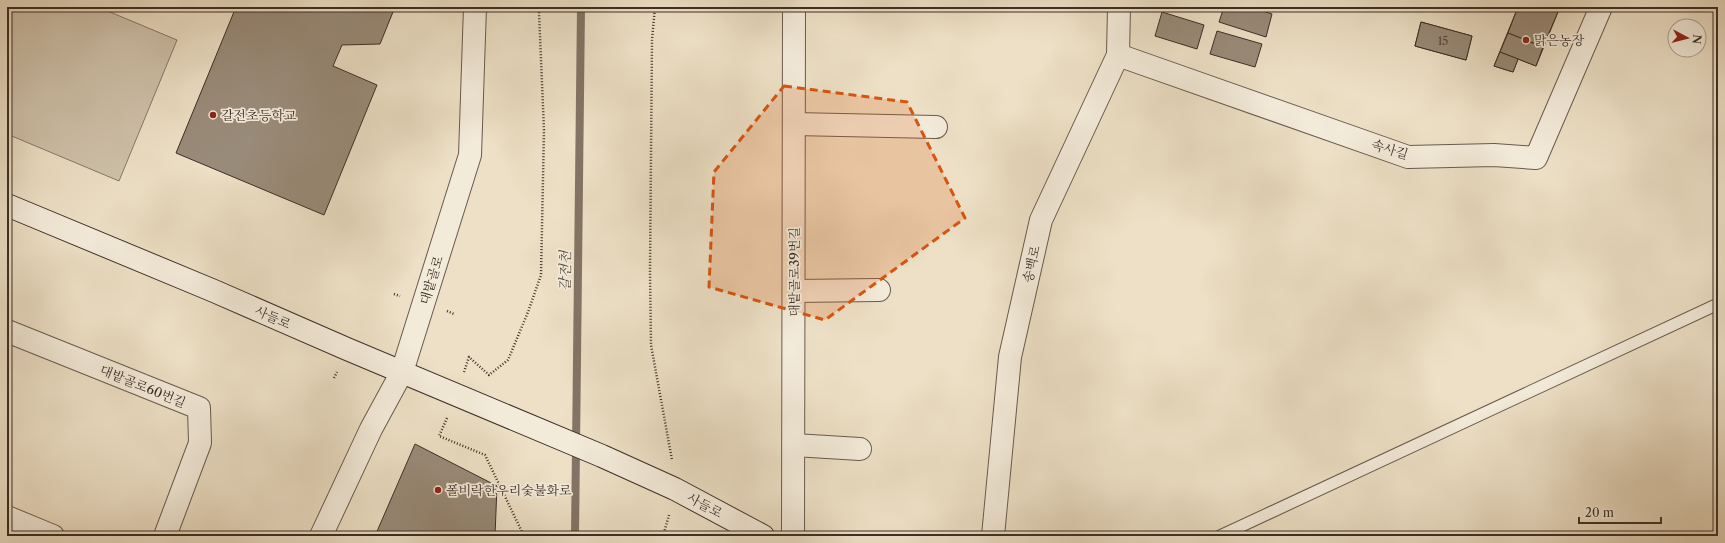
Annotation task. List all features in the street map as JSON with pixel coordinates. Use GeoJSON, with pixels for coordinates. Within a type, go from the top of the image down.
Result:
{"type":"FeatureCollection","features":[{"type":"Feature","properties":{"kind":"street","name":"대밭골로"},"geometry":{"type":"LineString","coordinates":[[321,536],[371,429],[402,372],[470,155],[475,7]]}},
{"type":"Feature","properties":{"kind":"street","name":"대밭골로39번길"},"geometry":{"type":"LineString","coordinates":[[793,536],[794,7]]}},
{"type":"Feature","properties":{"kind":"street","name":"송백로"},"geometry":{"type":"LineString","coordinates":[[993,536],[1010,357],[1041,220],[1118,55],[1119,7]]}},
{"type":"Feature","properties":{"kind":"street","name":"속사길"},"geometry":{"type":"LineString","coordinates":[[1118,55],[1408,157],[1494,155],[1536,158],[1601,7]]}},
{"type":"Feature","properties":{"kind":"street"},"geometry":{"type":"LineString","coordinates":[[794,124],[936,127]]}},
{"type":"Feature","properties":{"kind":"street","name":"사들로"},"geometry":{"type":"LineString","coordinates":[[7,205],[539,429],[668,486],[763,536]]}},
{"type":"Feature","properties":{"kind":"street"},"geometry":{"type":"LineString","coordinates":[[794,291],[879,290]]}},
{"type":"Feature","properties":{"kind":"street","name":"대밭골로60번길"},"geometry":{"type":"LineString","coordinates":[[7,331],[199,408],[200,444],[166,536]]}},
{"type":"Feature","properties":{"kind":"street"},"geometry":{"type":"LineString","coordinates":[[794,445],[860,449]]}},
{"type":"Feature","properties":{"kind":"street"},"geometry":{"type":"LineString","coordinates":[[7,517],[53,536]]}},
{"type":"Feature","properties":{"kind":"lane"},"geometry":{"type":"LineString","coordinates":[[1220,536],[1718,304]]}},
{"type":"Feature","properties":{"kind":"path"},"geometry":{"type":"LineString","coordinates":[[469,358],[489,375],[508,360],[528,312],[541,275],[544,130],[539,12],[537,7]]}},
{"type":"Feature","properties":{"kind":"path"},"geometry":{"type":"LineString","coordinates":[[655,7],[652,79],[650,272],[651,345],[672,460],[668,486]]}},
{"type":"Feature","properties":{"kind":"path"},"geometry":{"type":"LineString","coordinates":[[444,426],[439,436],[485,455],[524,536]]}},
{"type":"Feature","properties":{"kind":"highlighted area"},"geometry":{"type":"Polygon","coordinates":[[[784,86],[907,102],[965,218],[825,320],[709,287],[714,172],[784,86]]]}},
{"type":"Feature","properties":{"kind":"shaded area"},"geometry":{"type":"Polygon","coordinates":[[[7,7],[98,7],[177,40],[119,181],[7,134],[7,7]]]}},
{"type":"Feature","properties":{"kind":"building"},"geometry":{"type":"Polygon","coordinates":[[[236,7],[395,7],[380,44],[342,45],[333,66],[377,85],[324,215],[176,153],[236,7]]]}},
{"type":"Feature","properties":{"kind":"building"},"geometry":{"type":"Polygon","coordinates":[[[1224,7],[1251,7],[1272,14],[1266,37],[1219,22],[1224,7]]]}},
{"type":"Feature","properties":{"kind":"building","name":"맑은농장"},"geometry":{"type":"Polygon","coordinates":[[[1518,7],[1560,7],[1536,66],[1518,59],[1513,72],[1494,66],[1518,7]]]}},
{"type":"Feature","properties":{"kind":"building"},"geometry":{"type":"Polygon","coordinates":[[[1518,7],[1560,7],[1543,47],[1508,33],[1518,7]]]}},
{"type":"Feature","properties":{"kind":"building"},"geometry":{"type":"Polygon","coordinates":[[[1162,12],[1204,25],[1197,49],[1155,36],[1162,12]]]}},
{"type":"Feature","properties":{"kind":"building"},"geometry":{"type":"Polygon","coordinates":[[[1421,22],[1472,36],[1466,60],[1415,46],[1421,22]]]}},
{"type":"Feature","properties":{"kind":"building"},"geometry":{"type":"Polygon","coordinates":[[[1421,22],[1472,36],[1466,60],[1415,46],[1421,22]]]}},
{"type":"Feature","properties":{"kind":"building"},"geometry":{"type":"Polygon","coordinates":[[[1217,31],[1262,44],[1255,67],[1210,54],[1217,31]]]}},
{"type":"Feature","properties":{"kind":"building"},"geometry":{"type":"Polygon","coordinates":[[[1508,33],[1543,47],[1536,66],[1500,52],[1508,33]]]}},
{"type":"Feature","properties":{"kind":"building"},"geometry":{"type":"Polygon","coordinates":[[[1500,52],[1518,59],[1513,72],[1494,66],[1500,52]]]}},
{"type":"Feature","properties":{"kind":"building"},"geometry":{"type":"Polygon","coordinates":[[[415,444],[497,486],[495,536],[375,536],[415,444]]]}},
{"type":"Feature","properties":{"kind":"waterway","name":"갈전천"},"geometry":{"type":"LineString","coordinates":[[575,536],[581,7]]}},
{"type":"Feature","properties":{"kind":"place","name":"맑은농장"},"geometry":{"type":"Point","coordinates":[1526,40]}},
{"type":"Feature","properties":{"kind":"place","name":"갈전초등학교"},"geometry":{"type":"Point","coordinates":[213,115]}},
{"type":"Feature","properties":{"kind":"place","name":"폴비락한우리숯불화로"},"geometry":{"type":"Point","coordinates":[438,490]}}]}
